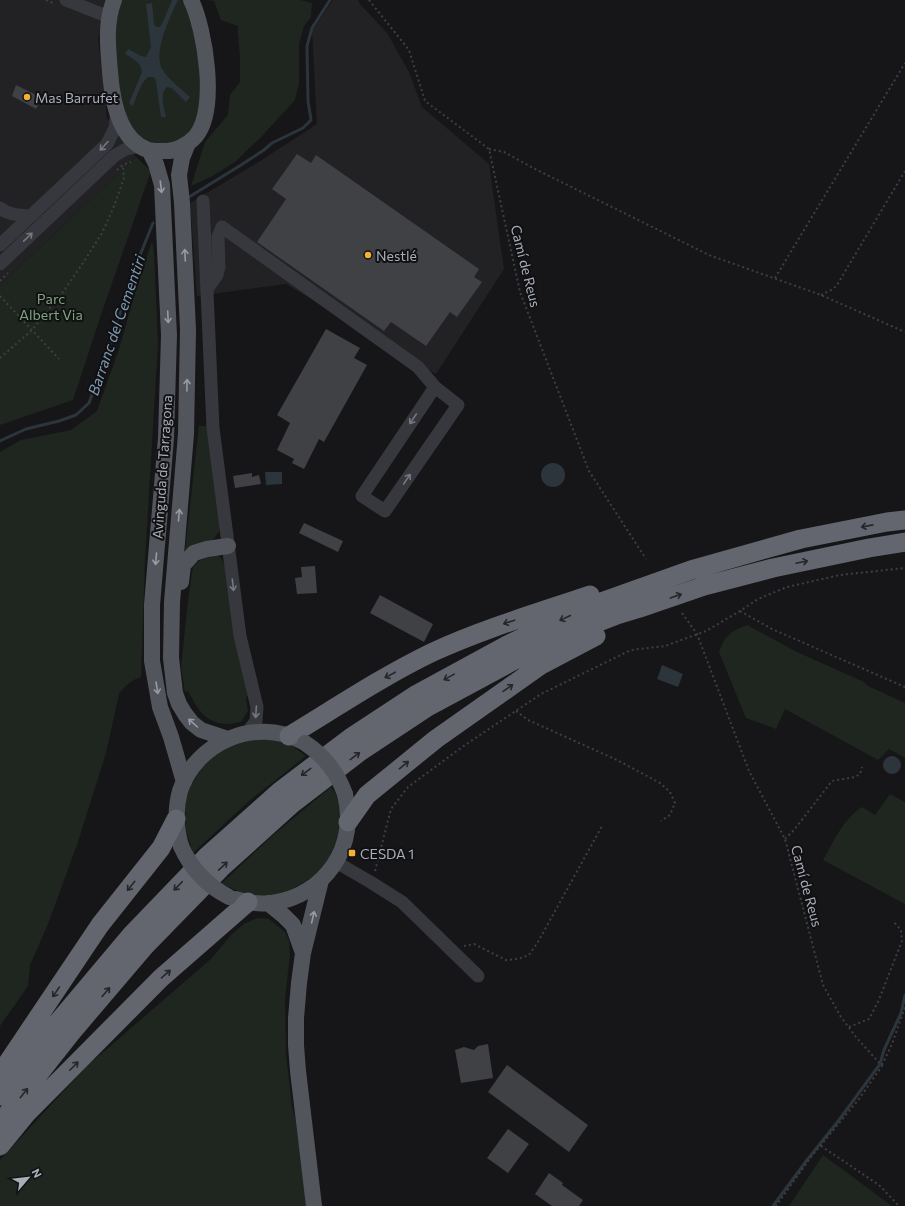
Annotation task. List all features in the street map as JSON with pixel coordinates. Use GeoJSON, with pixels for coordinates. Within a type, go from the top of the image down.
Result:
{"type":"FeatureCollection","features":[{"type":"Feature","properties":{"kind":"highway"},"geometry":{"type":"LineString","coordinates":[[0,1096],[57,1023],[131,935],[207,856],[280,791],[350,738],[417,694],[507,645],[590,606],[691,570],[801,539],[887,522],[905,520]]}},
{"type":"Feature","properties":{"kind":"highway"},"geometry":{"type":"LineString","coordinates":[[297,740],[380,680],[433,652],[490,628],[688,562],[778,538],[801,539]]}},
{"type":"Feature","properties":{"kind":"highway"},"geometry":{"type":"LineString","coordinates":[[0,1124],[71,1033],[145,946],[221,868],[292,804],[361,751],[426,708],[515,660],[617,615],[704,586],[773,568],[905,542]]}},
{"type":"Feature","properties":{"kind":"highway"},"geometry":{"type":"LineString","coordinates":[[348,822],[366,795],[436,739],[541,665],[629,619],[640,608]]}},
{"type":"Feature","properties":{"kind":"highway"},"geometry":{"type":"LineString","coordinates":[[0,1074],[100,925],[161,848],[176,820]]}},
{"type":"Feature","properties":{"kind":"highway"},"geometry":{"type":"LineString","coordinates":[[0,1146],[27,1114],[161,978],[248,902]]}},
{"type":"Feature","properties":{"kind":"main road"},"geometry":{"type":"LineString","coordinates":[[114,0],[109,17],[107,41],[111,83],[116,110],[127,133],[134,141],[145,148],[168,151],[188,143],[196,136],[201,127],[205,114],[208,84],[205,45],[198,15],[191,0]]}},
{"type":"Feature","properties":{"kind":"main road","name":"Avinguda de Tarragona"},"geometry":{"type":"LineString","coordinates":[[188,143],[182,158],[179,175],[183,219],[188,330],[186,434],[172,602],[170,658],[175,693],[185,714],[192,723],[201,730],[228,739]]}},
{"type":"Feature","properties":{"kind":"main road","name":"Avinguda de Tarragona"},"geometry":{"type":"LineString","coordinates":[[145,148],[156,164],[162,185],[169,335],[166,438],[152,605],[152,661],[160,707],[171,737],[184,782]]}},
{"type":"Feature","properties":{"kind":"main road"},"geometry":{"type":"LineString","coordinates":[[170,658],[183,565],[194,553],[207,549],[228,546]]}},
{"type":"Feature","properties":{"kind":"main road"},"geometry":{"type":"LineString","coordinates":[[268,732],[297,740],[319,753],[330,765],[345,794],[347,803],[347,831],[343,847],[336,862],[314,887],[297,896],[278,902],[268,903],[248,902],[229,897],[213,888],[200,876],[189,862],[181,846],[176,820],[178,800],[184,782],[195,764],[202,756],[218,744],[228,739],[247,733],[268,732]]}},
{"type":"Feature","properties":{"kind":"main road"},"geometry":{"type":"LineString","coordinates":[[314,1206],[296,1045],[297,1004],[303,953],[321,880]]}},
{"type":"Feature","properties":{"kind":"main road"},"geometry":{"type":"LineString","coordinates":[[268,903],[293,925],[303,953]]}},
{"type":"Feature","properties":{"kind":"street"},"geometry":{"type":"LineString","coordinates":[[64,3],[109,17]]}},
{"type":"Feature","properties":{"kind":"street"},"geometry":{"type":"LineString","coordinates":[[0,245],[107,144],[115,128],[116,110]]}},
{"type":"Feature","properties":{"kind":"street"},"geometry":{"type":"LineString","coordinates":[[0,264],[114,156],[126,149],[145,148]]}},
{"type":"Feature","properties":{"kind":"street"},"geometry":{"type":"LineString","coordinates":[[203,201],[213,428],[240,636],[257,707],[256,721],[247,733]]}},
{"type":"Feature","properties":{"kind":"street"},"geometry":{"type":"LineString","coordinates":[[0,208],[4,211],[17,215],[30,216]]}},
{"type":"Feature","properties":{"kind":"street"},"geometry":{"type":"LineString","coordinates":[[207,289],[217,275],[219,267],[218,237],[222,227],[418,366],[435,387],[458,405],[385,511],[362,496],[435,387]]}},
{"type":"Feature","properties":{"kind":"street"},"geometry":{"type":"LineString","coordinates":[[336,862],[402,902],[478,976]]}},
{"type":"Feature","properties":{"kind":"path"},"geometry":{"type":"LineString","coordinates":[[46,0],[64,3]]}},
{"type":"Feature","properties":{"kind":"path"},"geometry":{"type":"LineString","coordinates":[[369,0],[409,50],[425,101],[489,149],[504,152],[533,168],[709,255],[821,295],[905,332]]}},
{"type":"Feature","properties":{"kind":"path"},"geometry":{"type":"LineString","coordinates":[[775,278],[905,63]]}},
{"type":"Feature","properties":{"kind":"path","name":"Camí de Reus"},"geometry":{"type":"LineString","coordinates":[[489,149],[522,299],[589,471],[646,559]]}},
{"type":"Feature","properties":{"kind":"path"},"geometry":{"type":"LineString","coordinates":[[115,172],[123,165],[131,162]]}},
{"type":"Feature","properties":{"kind":"path"},"geometry":{"type":"LineString","coordinates":[[0,358],[32,330],[63,292],[83,263],[102,233],[113,209],[124,178],[123,165]]}},
{"type":"Feature","properties":{"kind":"path"},"geometry":{"type":"LineString","coordinates":[[821,295],[833,289],[837,285],[905,171]]}},
{"type":"Feature","properties":{"kind":"path"},"geometry":{"type":"LineString","coordinates":[[0,296],[59,359]]}},
{"type":"Feature","properties":{"kind":"path"},"geometry":{"type":"LineString","coordinates":[[372,883],[392,809],[408,787],[541,694],[631,650],[665,646],[706,631],[758,599],[787,587],[840,575],[905,568]]}},
{"type":"Feature","properties":{"kind":"path"},"geometry":{"type":"LineString","coordinates":[[740,611],[772,628],[905,687]]}},
{"type":"Feature","properties":{"kind":"path","name":"Camí de Reus"},"geometry":{"type":"LineString","coordinates":[[682,613],[697,634],[749,771],[785,839],[823,984],[841,1017],[882,1066]]}},
{"type":"Feature","properties":{"kind":"path"},"geometry":{"type":"LineString","coordinates":[[516,711],[528,720],[617,760],[660,783],[670,792],[674,803],[670,816],[661,821]]}},
{"type":"Feature","properties":{"kind":"path"},"geometry":{"type":"LineString","coordinates":[[785,839],[794,830],[832,781],[855,777],[860,774],[862,767]]}},
{"type":"Feature","properties":{"kind":"path"},"geometry":{"type":"LineString","coordinates":[[449,948],[474,944],[506,960],[518,959],[528,955],[538,942],[602,826]]}},
{"type":"Feature","properties":{"kind":"path"},"geometry":{"type":"LineString","coordinates":[[849,1027],[869,1020],[881,995],[902,942],[901,930],[893,921]]}},
{"type":"Feature","properties":{"kind":"path"},"geometry":{"type":"LineString","coordinates":[[776,1206],[821,1146],[859,1099],[882,1066],[892,1044],[905,1007]]}},
{"type":"Feature","properties":{"kind":"path"},"geometry":{"type":"LineString","coordinates":[[821,1146],[879,1186],[899,1206]]}},
{"type":"Feature","properties":{"kind":"shaded area"},"geometry":{"type":"Polygon","coordinates":[[[0,0],[107,0],[98,38],[107,118],[136,157],[0,285],[0,0]]]}},
{"type":"Feature","properties":{"kind":"shaded area"},"geometry":{"type":"Polygon","coordinates":[[[172,0],[178,0],[161,44],[160,62],[162,69],[168,77],[190,97],[186,102],[172,88],[167,87],[163,93],[163,105],[166,117],[161,117],[156,81],[154,77],[148,77],[143,83],[133,106],[129,103],[142,72],[138,63],[125,54],[128,49],[146,57],[151,47],[146,4],[152,3],[154,24],[156,27],[160,27],[172,0]]]}},
{"type":"Feature","properties":{"kind":"shaded area"},"geometry":{"type":"Polygon","coordinates":[[[333,0],[358,0],[387,33],[409,72],[422,107],[489,164],[504,269],[436,374],[286,284],[197,296],[190,203],[257,163],[317,124],[312,31],[333,0]]]}},
{"type":"Feature","properties":{"kind":"shaded area"},"geometry":{"type":"Polygon","coordinates":[[[553,463],[558,464],[564,470],[564,480],[558,486],[553,487],[548,486],[542,480],[541,475],[542,470],[548,464],[553,463]]]}},
{"type":"Feature","properties":{"kind":"shaded area"},"geometry":{"type":"Polygon","coordinates":[[[265,472],[282,472],[282,484],[266,485],[265,472]]]}},
{"type":"Feature","properties":{"kind":"shaded area"},"geometry":{"type":"Polygon","coordinates":[[[662,665],[683,674],[678,687],[657,679],[662,665]]]}},
{"type":"Feature","properties":{"kind":"shaded area"},"geometry":{"type":"Polygon","coordinates":[[[892,756],[898,759],[901,765],[898,771],[892,774],[886,771],[883,765],[886,759],[892,756]]]}},
{"type":"Feature","properties":{"kind":"green space"},"geometry":{"type":"Polygon","coordinates":[[[122,0],[184,0],[198,47],[200,97],[197,118],[194,125],[187,135],[176,142],[156,144],[145,140],[136,132],[129,122],[124,109],[120,95],[116,57],[117,21],[119,7],[122,0]]]}},
{"type":"Feature","properties":{"kind":"green space"},"geometry":{"type":"Polygon","coordinates":[[[207,0],[300,0],[312,3],[311,17],[304,26],[299,44],[299,83],[295,100],[262,136],[235,162],[211,177],[191,186],[205,142],[228,115],[230,95],[240,82],[238,26],[221,20],[214,1],[207,0]]]}},
{"type":"Feature","properties":{"kind":"green space","name":"Parc Albert Via"},"geometry":{"type":"Polygon","coordinates":[[[136,157],[151,171],[73,400],[0,425],[0,285],[136,157]]]}},
{"type":"Feature","properties":{"kind":"green space"},"geometry":{"type":"Polygon","coordinates":[[[152,241],[154,252],[158,343],[145,561],[141,677],[128,684],[119,694],[106,753],[78,842],[48,924],[30,965],[28,986],[0,1026],[0,452],[21,440],[71,430],[97,411],[119,349],[152,241]]]}},
{"type":"Feature","properties":{"kind":"green space"},"geometry":{"type":"Polygon","coordinates":[[[199,426],[208,426],[221,523],[219,532],[212,541],[185,551],[199,426]]]}},
{"type":"Feature","properties":{"kind":"green space"},"geometry":{"type":"Polygon","coordinates":[[[216,554],[224,563],[248,694],[246,699],[248,711],[241,722],[231,724],[214,722],[203,714],[188,691],[185,692],[181,667],[193,567],[199,561],[216,554]]]}},
{"type":"Feature","properties":{"kind":"green space"},"geometry":{"type":"Polygon","coordinates":[[[747,625],[797,652],[864,682],[868,686],[905,703],[905,758],[889,749],[878,760],[785,709],[776,729],[746,718],[719,652],[729,634],[747,625]]]}},
{"type":"Feature","properties":{"kind":"green space"},"geometry":{"type":"Polygon","coordinates":[[[253,739],[288,743],[306,756],[249,801],[193,853],[186,830],[185,802],[190,787],[201,769],[215,754],[233,745],[253,739]]]}},
{"type":"Feature","properties":{"kind":"green space"},"geometry":{"type":"Polygon","coordinates":[[[331,787],[337,796],[340,805],[341,814],[339,833],[328,859],[314,875],[288,891],[267,896],[247,894],[222,883],[272,836],[331,787]]]}},
{"type":"Feature","properties":{"kind":"green space"},"geometry":{"type":"Polygon","coordinates":[[[890,794],[905,802],[905,904],[823,860],[844,824],[855,812],[862,807],[875,815],[890,794]]]}},
{"type":"Feature","properties":{"kind":"green space"},"geometry":{"type":"Polygon","coordinates":[[[257,918],[269,919],[285,932],[289,940],[290,955],[285,998],[286,1054],[292,1107],[295,1117],[307,1206],[0,1206],[0,1160],[86,1067],[212,958],[231,935],[244,924],[257,918]]]}},
{"type":"Feature","properties":{"kind":"green space"},"geometry":{"type":"Polygon","coordinates":[[[823,1155],[892,1206],[789,1206],[823,1155]]]}},
{"type":"Feature","properties":{"kind":"building","name":"Mas Barrufet"},"geometry":{"type":"Polygon","coordinates":[[[16,85],[42,98],[36,109],[12,96],[16,85]]]}},
{"type":"Feature","properties":{"kind":"building","name":"Nestlé"},"geometry":{"type":"Polygon","coordinates":[[[297,154],[311,163],[316,155],[479,269],[474,277],[482,282],[457,317],[450,312],[426,346],[391,322],[384,331],[257,242],[286,199],[272,189],[297,154]]]}},
{"type":"Feature","properties":{"kind":"building"},"geometry":{"type":"Polygon","coordinates":[[[326,329],[360,348],[354,358],[367,365],[324,442],[319,439],[304,469],[292,463],[294,459],[277,450],[290,423],[277,415],[326,329]]]}},
{"type":"Feature","properties":{"kind":"building"},"geometry":{"type":"Polygon","coordinates":[[[252,473],[252,477],[259,475],[261,484],[235,488],[233,476],[252,473]]]}},
{"type":"Feature","properties":{"kind":"building"},"geometry":{"type":"Polygon","coordinates":[[[304,523],[343,541],[338,552],[299,533],[304,523]]]}},
{"type":"Feature","properties":{"kind":"building"},"geometry":{"type":"Polygon","coordinates":[[[315,566],[317,593],[297,594],[295,578],[302,577],[301,567],[315,566]]]}},
{"type":"Feature","properties":{"kind":"building"},"geometry":{"type":"Polygon","coordinates":[[[380,595],[433,624],[424,642],[370,613],[380,595]]]}},
{"type":"Feature","properties":{"kind":"building"},"geometry":{"type":"Polygon","coordinates":[[[488,1044],[493,1078],[461,1083],[455,1050],[464,1047],[474,1050],[478,1046],[488,1044]]]}},
{"type":"Feature","properties":{"kind":"building"},"geometry":{"type":"Polygon","coordinates":[[[507,1065],[588,1125],[569,1152],[488,1092],[507,1065]]]}},
{"type":"Feature","properties":{"kind":"building"},"geometry":{"type":"Polygon","coordinates":[[[508,1129],[529,1144],[508,1173],[487,1158],[508,1129]]]}},
{"type":"Feature","properties":{"kind":"building"},"geometry":{"type":"Polygon","coordinates":[[[549,1173],[563,1183],[562,1185],[583,1200],[579,1206],[552,1206],[535,1194],[549,1173]]]}},
{"type":"Feature","properties":{"kind":"waterway","name":"Barranc del Cementiri"},"geometry":{"type":"LineString","coordinates":[[189,197],[241,165],[272,143],[303,128],[311,120],[308,101],[307,46],[312,28],[330,0]]}},
{"type":"Feature","properties":{"kind":"waterway","name":"Barranc del Cementiri"},"geometry":{"type":"LineString","coordinates":[[0,441],[26,429],[76,415],[89,403],[109,348],[132,275],[153,223]]}},
{"type":"Feature","properties":{"kind":"waterway"},"geometry":{"type":"LineString","coordinates":[[773,1206],[880,1064],[884,1050],[901,1013],[905,995]]}},
{"type":"Feature","properties":{"kind":"place","name":"Mas Barrufet"},"geometry":{"type":"Point","coordinates":[27,97]}},
{"type":"Feature","properties":{"kind":"place","name":"Nestlé"},"geometry":{"type":"Point","coordinates":[368,255]}},
{"type":"Feature","properties":{"kind":"place","name":"CESDA 1"},"geometry":{"type":"Point","coordinates":[352,853]}}]}
